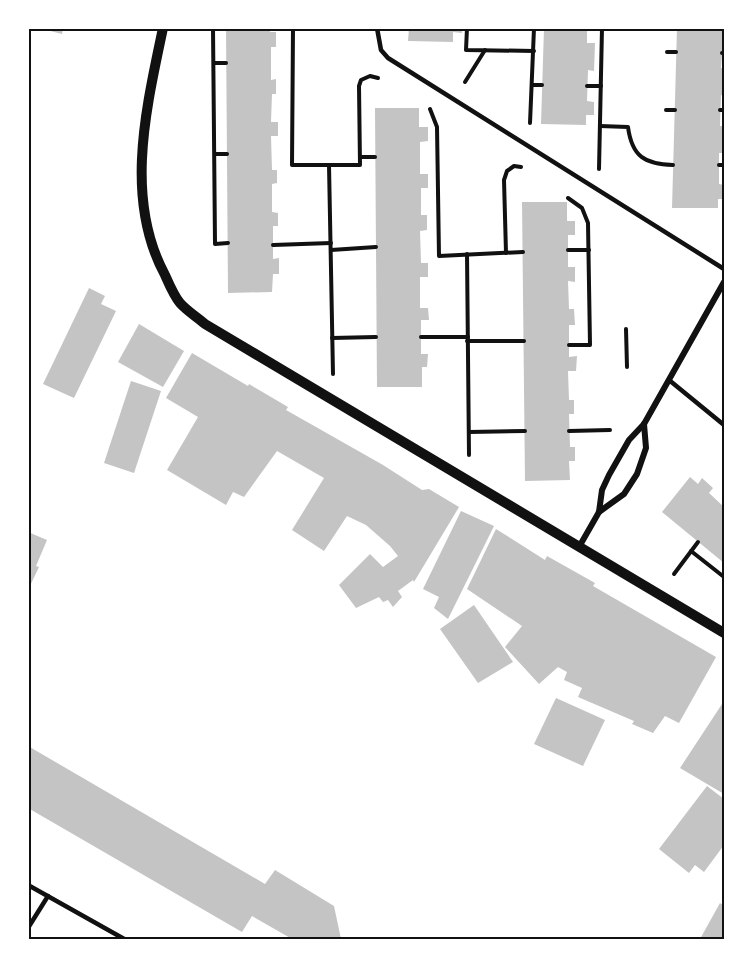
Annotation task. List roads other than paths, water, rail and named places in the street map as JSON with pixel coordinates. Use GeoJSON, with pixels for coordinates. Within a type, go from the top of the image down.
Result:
{"type":"FeatureCollection","features":[{"type":"Feature","properties":{"kind":"street"},"geometry":{"type":"LineString","coordinates":[[163,28],[150,93],[143,143],[141,185],[144,216],[158,262],[179,302],[205,324],[724,633]]}},
{"type":"Feature","properties":{"kind":"street"},"geometry":{"type":"LineString","coordinates":[[579,547],[599,512],[602,490],[609,475],[629,440],[644,424],[724,282]]}},
{"type":"Feature","properties":{"kind":"street"},"geometry":{"type":"LineString","coordinates":[[599,512],[624,494],[637,474],[646,448],[644,424]]}},
{"type":"Feature","properties":{"kind":"lane"},"geometry":{"type":"LineString","coordinates":[[377,28],[381,50],[388,58],[724,269]]}},
{"type":"Feature","properties":{"kind":"lane"},"geometry":{"type":"LineString","coordinates":[[669,380],[724,425]]}},
{"type":"Feature","properties":{"kind":"lane"},"geometry":{"type":"LineString","coordinates":[[28,885],[126,939]]}},
{"type":"Feature","properties":{"kind":"lane"},"geometry":{"type":"LineString","coordinates":[[28,928],[48,896]]}}]}
